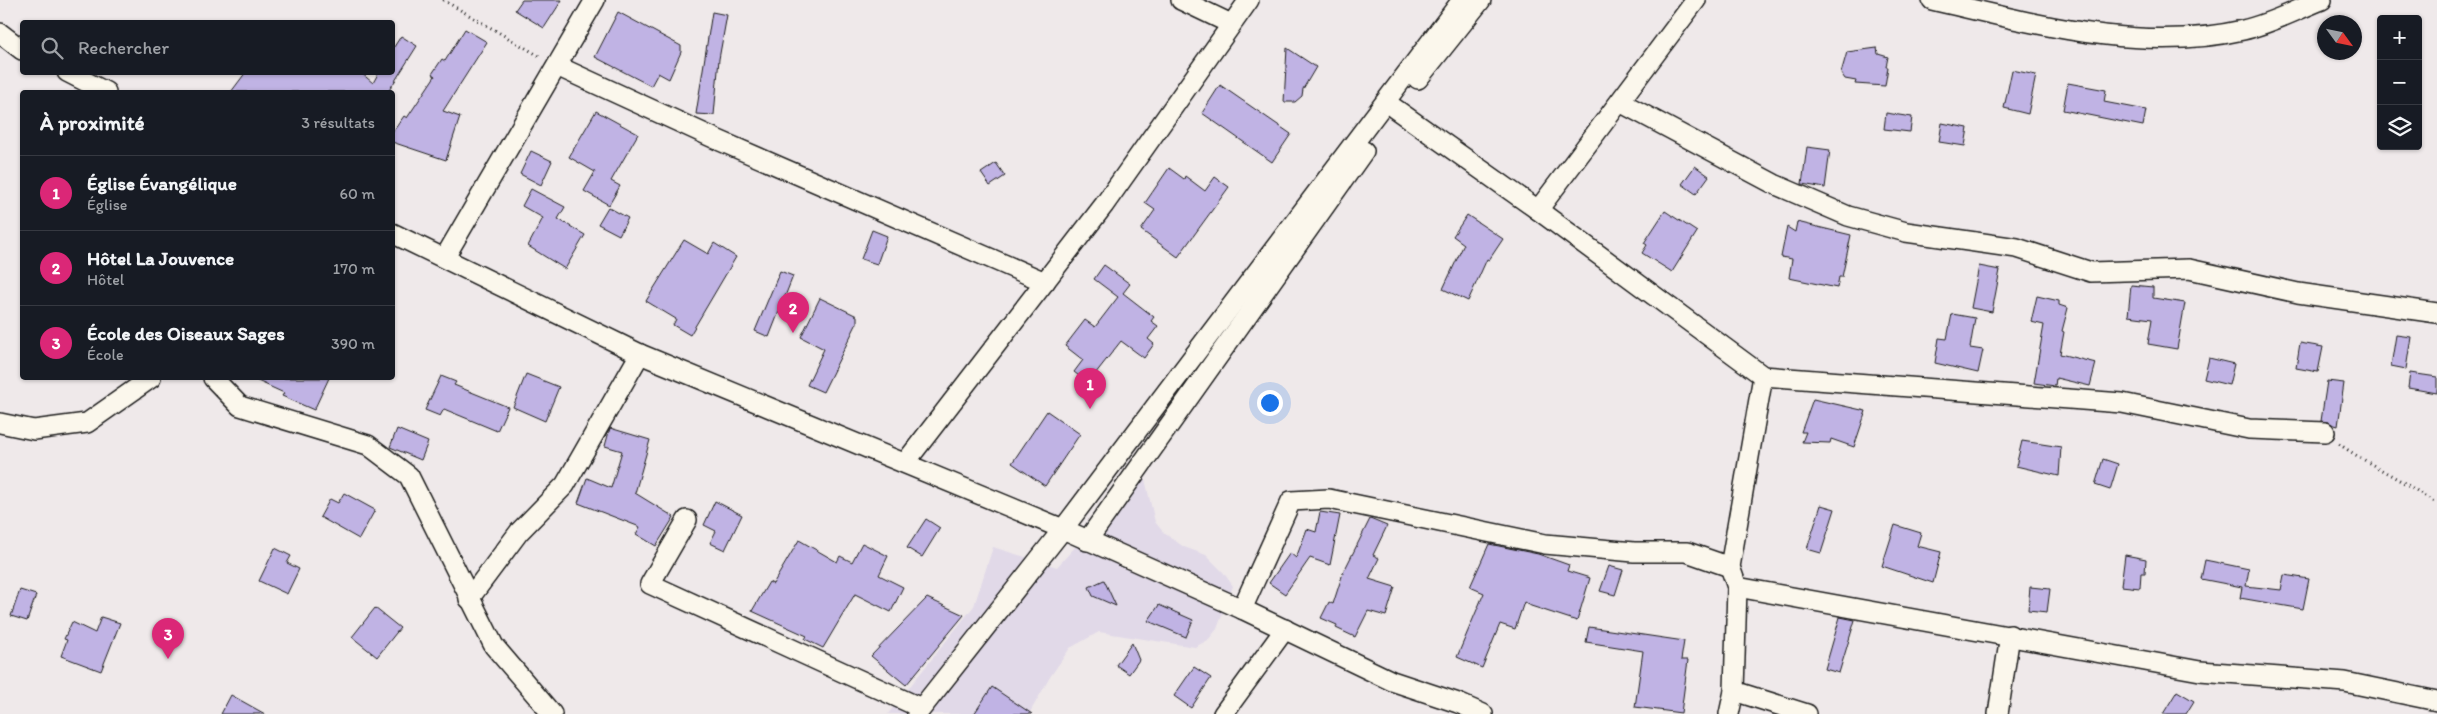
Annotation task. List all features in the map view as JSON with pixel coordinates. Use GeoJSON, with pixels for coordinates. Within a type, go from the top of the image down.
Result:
{"type":"FeatureCollection","features":[{"type":"Feature","properties":{"kind":"street"},"geometry":{"type":"LineString","coordinates":[[445,257],[595,0]]}},
{"type":"Feature","properties":{"kind":"street"},"geometry":{"type":"LineString","coordinates":[[1181,0],[1232,24]]}},
{"type":"Feature","properties":{"kind":"street"},"geometry":{"type":"LineString","coordinates":[[905,463],[1104,205],[1249,0]]}},
{"type":"Feature","properties":{"kind":"street"},"geometry":{"type":"LineString","coordinates":[[687,520],[650,584],[919,711],[1063,529],[1462,0]]}},
{"type":"Feature","properties":{"kind":"street"},"geometry":{"type":"LineString","coordinates":[[1087,541],[1394,108],[1481,0]]}},
{"type":"Feature","properties":{"kind":"street"},"geometry":{"type":"LineString","coordinates":[[1538,210],[1696,0]]}},
{"type":"Feature","properties":{"kind":"street"},"geometry":{"type":"LineString","coordinates":[[1932,0],[2038,24],[2135,39],[2192,39],[2245,30],[2322,0]]}},
{"type":"Feature","properties":{"kind":"street"},"geometry":{"type":"LineString","coordinates":[[0,33],[20,48]]}},
{"type":"Feature","properties":{"kind":"street"},"geometry":{"type":"LineString","coordinates":[[557,66],[718,140],[1046,282]]}},
{"type":"Feature","properties":{"kind":"street"},"geometry":{"type":"LineString","coordinates":[[73,75],[102,90]]}},
{"type":"Feature","properties":{"kind":"street"},"geometry":{"type":"LineString","coordinates":[[1620,102],[1774,184],[1848,216],[1906,232],[2017,248],[2092,272],[2189,269],[2298,293],[2437,313]]}},
{"type":"Feature","properties":{"kind":"street"},"geometry":{"type":"LineString","coordinates":[[1394,108],[1538,210],[1763,376],[2122,403],[2249,429],[2325,432]]}},
{"type":"Feature","properties":{"kind":"street"},"geometry":{"type":"LineString","coordinates":[[395,233],[640,354],[1063,529],[1242,609],[1392,681],[1458,702],[1483,714]]}},
{"type":"Feature","properties":{"kind":"street"},"geometry":{"type":"LineString","coordinates":[[469,599],[520,532],[566,485],[640,354]]}},
{"type":"Feature","properties":{"kind":"street"},"geometry":{"type":"LineString","coordinates":[[1729,714],[1734,691],[1737,587],[1730,567],[1763,376]]}},
{"type":"Feature","properties":{"kind":"street"},"geometry":{"type":"LineString","coordinates":[[0,423],[34,430],[87,423],[148,380]]}},
{"type":"Feature","properties":{"kind":"street"},"geometry":{"type":"LineString","coordinates":[[215,380],[240,406],[368,445],[409,476],[494,646],[552,714]]}},
{"type":"Feature","properties":{"kind":"street"},"geometry":{"type":"LineString","coordinates":[[1242,609],[1291,501],[1329,499],[1545,544],[1634,552],[1687,552],[1730,567]]}},
{"type":"Feature","properties":{"kind":"street"},"geometry":{"type":"LineString","coordinates":[[1737,587],[2010,635],[2200,671],[2345,682],[2437,701]]}},
{"type":"Feature","properties":{"kind":"street"},"geometry":{"type":"LineString","coordinates":[[1223,714],[1285,629]]}},
{"type":"Feature","properties":{"kind":"street"},"geometry":{"type":"LineString","coordinates":[[1998,714],[2010,635]]}},
{"type":"Feature","properties":{"kind":"street"},"geometry":{"type":"LineString","coordinates":[[1734,691],[1807,714]]}},
{"type":"Feature","properties":{"kind":"path"},"geometry":{"type":"LineString","coordinates":[[443,0],[557,66]]}},
{"type":"Feature","properties":{"kind":"path"},"geometry":{"type":"LineString","coordinates":[[2325,432],[2359,458],[2383,469],[2432,501],[2437,502]]}},
{"type":"Feature","properties":{"kind":"shaded area"},"geometry":{"type":"Polygon","coordinates":[[[1144,475],[1155,522],[1164,533],[1184,547],[1206,555],[1223,572],[1233,586],[1217,629],[1208,640],[1195,647],[1099,632],[1070,648],[1050,677],[1029,714],[888,714],[974,606],[993,547],[1057,567],[1117,501],[1144,475]]]}},
{"type":"Feature","properties":{"kind":"building"},"geometry":{"type":"Polygon","coordinates":[[[522,0],[562,0],[544,28],[515,10],[522,0]]]}},
{"type":"Feature","properties":{"kind":"building"},"geometry":{"type":"Polygon","coordinates":[[[618,12],[681,46],[681,52],[669,79],[658,73],[651,86],[595,57],[618,12]]]}},
{"type":"Feature","properties":{"kind":"building"},"geometry":{"type":"Polygon","coordinates":[[[712,12],[727,15],[719,59],[714,115],[696,114],[712,12]]]}},
{"type":"Feature","properties":{"kind":"building"},"geometry":{"type":"Polygon","coordinates":[[[465,29],[487,42],[443,111],[460,117],[446,160],[395,143],[395,129],[404,116],[407,118],[435,76],[432,74],[442,59],[445,61],[465,29]]]}},
{"type":"Feature","properties":{"kind":"building"},"geometry":{"type":"Polygon","coordinates":[[[401,36],[417,46],[389,90],[232,90],[244,75],[364,75],[373,83],[377,75],[395,75],[395,45],[401,36]]]}},
{"type":"Feature","properties":{"kind":"building"},"geometry":{"type":"Polygon","coordinates":[[[1287,48],[1316,67],[1303,89],[1302,96],[1295,102],[1284,102],[1287,48]]]}},
{"type":"Feature","properties":{"kind":"building"},"geometry":{"type":"Polygon","coordinates":[[[1877,48],[1878,54],[1888,57],[1885,86],[1855,84],[1856,81],[1845,79],[1841,73],[1847,52],[1877,48]]]}},
{"type":"Feature","properties":{"kind":"building"},"geometry":{"type":"Polygon","coordinates":[[[2012,70],[2036,75],[2028,114],[2004,108],[2012,70]]]}},
{"type":"Feature","properties":{"kind":"building"},"geometry":{"type":"Polygon","coordinates":[[[2068,83],[2106,90],[2104,102],[2146,110],[2143,126],[2063,110],[2068,83]]]}},
{"type":"Feature","properties":{"kind":"building"},"geometry":{"type":"Polygon","coordinates":[[[1220,85],[1291,134],[1272,162],[1202,113],[1220,85]]]}},
{"type":"Feature","properties":{"kind":"building"},"geometry":{"type":"Polygon","coordinates":[[[596,111],[638,134],[611,181],[620,186],[609,205],[584,191],[595,172],[569,157],[596,111]]]}},
{"type":"Feature","properties":{"kind":"building"},"geometry":{"type":"Polygon","coordinates":[[[1886,113],[1912,117],[1910,132],[1884,129],[1886,113]]]}},
{"type":"Feature","properties":{"kind":"building"},"geometry":{"type":"Polygon","coordinates":[[[1942,123],[1968,128],[1965,146],[1939,142],[1942,123]]]}},
{"type":"Feature","properties":{"kind":"building"},"geometry":{"type":"Polygon","coordinates":[[[1807,147],[1830,150],[1825,188],[1802,184],[1807,147]]]}},
{"type":"Feature","properties":{"kind":"building"},"geometry":{"type":"Polygon","coordinates":[[[531,151],[552,161],[541,185],[520,174],[531,151]]]}},
{"type":"Feature","properties":{"kind":"building"},"geometry":{"type":"Polygon","coordinates":[[[996,163],[1005,176],[990,186],[981,173],[996,163]]]}},
{"type":"Feature","properties":{"kind":"building"},"geometry":{"type":"Polygon","coordinates":[[[1695,166],[1709,176],[1696,194],[1682,184],[1695,166]]]}},
{"type":"Feature","properties":{"kind":"building"},"geometry":{"type":"Polygon","coordinates":[[[1169,168],[1184,179],[1185,176],[1205,191],[1215,177],[1229,187],[1178,257],[1141,230],[1155,210],[1145,203],[1169,168]]]}},
{"type":"Feature","properties":{"kind":"building"},"geometry":{"type":"Polygon","coordinates":[[[531,189],[565,207],[558,219],[585,235],[565,269],[528,246],[543,218],[522,206],[531,189]]]}},
{"type":"Feature","properties":{"kind":"building"},"geometry":{"type":"Polygon","coordinates":[[[608,207],[628,218],[619,235],[598,224],[608,207]]]}},
{"type":"Feature","properties":{"kind":"building"},"geometry":{"type":"Polygon","coordinates":[[[1665,211],[1697,232],[1672,272],[1642,253],[1647,245],[1644,243],[1665,211]]]}},
{"type":"Feature","properties":{"kind":"building"},"geometry":{"type":"Polygon","coordinates":[[[1467,215],[1503,239],[1489,260],[1487,259],[1468,301],[1443,289],[1464,244],[1453,236],[1467,215]]]}},
{"type":"Feature","properties":{"kind":"building"},"geometry":{"type":"Polygon","coordinates":[[[1797,222],[1851,235],[1842,277],[1839,277],[1837,288],[1789,278],[1792,259],[1781,257],[1787,227],[1795,232],[1797,222]]]}},
{"type":"Feature","properties":{"kind":"building"},"geometry":{"type":"Polygon","coordinates":[[[872,230],[887,236],[877,264],[861,259],[872,230]]]}},
{"type":"Feature","properties":{"kind":"building"},"geometry":{"type":"Polygon","coordinates":[[[684,240],[708,254],[714,243],[736,257],[690,335],[673,325],[676,319],[646,301],[684,240]]]}},
{"type":"Feature","properties":{"kind":"building"},"geometry":{"type":"Polygon","coordinates":[[[1104,265],[1130,284],[1123,293],[1154,317],[1151,321],[1158,326],[1148,339],[1154,344],[1144,358],[1121,341],[1088,383],[1074,372],[1083,360],[1065,346],[1085,320],[1095,327],[1118,297],[1094,279],[1104,265]]]}},
{"type":"Feature","properties":{"kind":"building"},"geometry":{"type":"Polygon","coordinates":[[[1979,266],[2000,270],[1992,312],[1971,308],[1979,266]]]}},
{"type":"Feature","properties":{"kind":"building"},"geometry":{"type":"Polygon","coordinates":[[[780,271],[793,276],[769,337],[755,331],[780,271]]]}},
{"type":"Feature","properties":{"kind":"building"},"geometry":{"type":"Polygon","coordinates":[[[2131,285],[2153,287],[2153,298],[2185,303],[2177,349],[2148,344],[2152,319],[2128,316],[2131,285]]]}},
{"type":"Feature","properties":{"kind":"building"},"geometry":{"type":"Polygon","coordinates":[[[2037,296],[2059,301],[2059,305],[2068,308],[2062,331],[2064,332],[2060,354],[2096,363],[2090,386],[2056,378],[2055,386],[2034,383],[2044,325],[2031,322],[2037,296]]]}},
{"type":"Feature","properties":{"kind":"building"},"geometry":{"type":"Polygon","coordinates":[[[820,298],[857,316],[857,323],[823,392],[807,385],[824,349],[801,337],[820,298]]]}},
{"type":"Feature","properties":{"kind":"building"},"geometry":{"type":"Polygon","coordinates":[[[1952,314],[1975,318],[1970,348],[1983,350],[1978,373],[1935,363],[1939,338],[1947,339],[1952,314]]]}},
{"type":"Feature","properties":{"kind":"building"},"geometry":{"type":"Polygon","coordinates":[[[2396,335],[2411,337],[2406,369],[2391,366],[2396,335]]]}},
{"type":"Feature","properties":{"kind":"building"},"geometry":{"type":"Polygon","coordinates":[[[2300,343],[2323,347],[2318,372],[2296,368],[2300,343]]]}},
{"type":"Feature","properties":{"kind":"building"},"geometry":{"type":"Polygon","coordinates":[[[2209,358],[2234,364],[2229,385],[2204,379],[2209,358]]]}},
{"type":"Feature","properties":{"kind":"building"},"geometry":{"type":"Polygon","coordinates":[[[2410,373],[2437,377],[2437,393],[2408,388],[2410,373]]]}},
{"type":"Feature","properties":{"kind":"building"},"geometry":{"type":"Polygon","coordinates":[[[526,374],[559,387],[545,421],[513,407],[526,374]]]}},
{"type":"Feature","properties":{"kind":"building"},"geometry":{"type":"Polygon","coordinates":[[[441,376],[456,382],[454,385],[508,407],[497,431],[444,409],[440,416],[425,410],[441,376]]]}},
{"type":"Feature","properties":{"kind":"building"},"geometry":{"type":"Polygon","coordinates":[[[255,380],[328,380],[314,410],[282,396],[284,393],[255,380]]]}},
{"type":"Feature","properties":{"kind":"building"},"geometry":{"type":"Polygon","coordinates":[[[2327,381],[2344,383],[2338,426],[2321,421],[2327,381]]]}},
{"type":"Feature","properties":{"kind":"building"},"geometry":{"type":"Polygon","coordinates":[[[1813,399],[1866,411],[1854,447],[1831,439],[1830,443],[1802,442],[1806,432],[1801,432],[1813,399]]]}},
{"type":"Feature","properties":{"kind":"building"},"geometry":{"type":"Polygon","coordinates":[[[1047,411],[1080,434],[1045,486],[1012,463],[1047,411]]]}},
{"type":"Feature","properties":{"kind":"building"},"geometry":{"type":"Polygon","coordinates":[[[610,428],[650,440],[635,493],[674,517],[656,546],[636,534],[640,527],[578,503],[587,478],[611,488],[622,451],[605,446],[610,428]]]}},
{"type":"Feature","properties":{"kind":"building"},"geometry":{"type":"Polygon","coordinates":[[[397,429],[428,442],[421,460],[390,447],[397,429]]]}},
{"type":"Feature","properties":{"kind":"building"},"geometry":{"type":"Polygon","coordinates":[[[2022,441],[2061,447],[2059,476],[2016,466],[2022,441]]]}},
{"type":"Feature","properties":{"kind":"building"},"geometry":{"type":"Polygon","coordinates":[[[2103,459],[2118,464],[2110,490],[2095,485],[2103,459]]]}},
{"type":"Feature","properties":{"kind":"building"},"geometry":{"type":"Polygon","coordinates":[[[344,493],[375,510],[359,539],[320,517],[330,499],[338,503],[344,493]]]}},
{"type":"Feature","properties":{"kind":"building"},"geometry":{"type":"Polygon","coordinates":[[[715,501],[742,515],[725,550],[710,543],[716,531],[704,525],[715,501]]]}},
{"type":"Feature","properties":{"kind":"building"},"geometry":{"type":"Polygon","coordinates":[[[1821,505],[1835,509],[1821,553],[1807,549],[1821,505]]]}},
{"type":"Feature","properties":{"kind":"building"},"geometry":{"type":"Polygon","coordinates":[[[1320,512],[1340,515],[1330,565],[1310,558],[1285,594],[1269,583],[1290,553],[1296,558],[1307,529],[1316,532],[1320,512]]]}},
{"type":"Feature","properties":{"kind":"building"},"geometry":{"type":"Polygon","coordinates":[[[926,519],[940,528],[922,557],[907,548],[926,519]]]}},
{"type":"Feature","properties":{"kind":"building"},"geometry":{"type":"Polygon","coordinates":[[[1370,519],[1387,526],[1373,555],[1379,558],[1369,579],[1395,587],[1386,616],[1368,611],[1355,637],[1336,628],[1337,625],[1321,618],[1329,602],[1333,604],[1343,573],[1370,519]]]}},
{"type":"Feature","properties":{"kind":"building"},"geometry":{"type":"Polygon","coordinates":[[[1895,525],[1921,533],[1917,546],[1941,552],[1933,583],[1882,566],[1895,525]]]}},
{"type":"Feature","properties":{"kind":"building"},"geometry":{"type":"Polygon","coordinates":[[[799,540],[837,562],[840,556],[852,562],[862,543],[888,556],[879,575],[903,587],[891,612],[855,594],[823,648],[805,639],[807,636],[752,611],[769,582],[773,584],[799,540]]]}},
{"type":"Feature","properties":{"kind":"building"},"geometry":{"type":"Polygon","coordinates":[[[1489,544],[1538,554],[1569,565],[1567,571],[1590,578],[1577,621],[1524,602],[1515,629],[1500,624],[1482,668],[1457,657],[1484,593],[1470,587],[1489,544]]]}},
{"type":"Feature","properties":{"kind":"building"},"geometry":{"type":"Polygon","coordinates":[[[275,548],[291,556],[287,563],[299,569],[287,594],[259,581],[275,548]]]}},
{"type":"Feature","properties":{"kind":"building"},"geometry":{"type":"Polygon","coordinates":[[[2125,555],[2146,559],[2145,573],[2141,573],[2140,588],[2121,586],[2125,555]]]}},
{"type":"Feature","properties":{"kind":"building"},"geometry":{"type":"Polygon","coordinates":[[[2205,560],[2249,569],[2246,586],[2281,590],[2284,575],[2309,579],[2303,609],[2240,598],[2242,587],[2201,579],[2205,560]]]}},
{"type":"Feature","properties":{"kind":"building"},"geometry":{"type":"Polygon","coordinates":[[[1609,566],[1623,570],[1615,595],[1600,591],[1609,566]]]}},
{"type":"Feature","properties":{"kind":"building"},"geometry":{"type":"Polygon","coordinates":[[[1104,580],[1116,606],[1093,596],[1089,587],[1104,580]]]}},
{"type":"Feature","properties":{"kind":"building"},"geometry":{"type":"Polygon","coordinates":[[[2030,587],[2050,589],[2047,612],[2028,610],[2030,587]]]}},
{"type":"Feature","properties":{"kind":"building"},"geometry":{"type":"Polygon","coordinates":[[[20,590],[36,595],[27,621],[11,616],[20,590]]]}},
{"type":"Feature","properties":{"kind":"building"},"geometry":{"type":"Polygon","coordinates":[[[927,598],[964,615],[906,685],[871,656],[927,598]]]}},
{"type":"Feature","properties":{"kind":"building"},"geometry":{"type":"Polygon","coordinates":[[[1159,605],[1193,620],[1186,637],[1148,621],[1159,605]]]}},
{"type":"Feature","properties":{"kind":"building"},"geometry":{"type":"Polygon","coordinates":[[[375,608],[400,628],[377,657],[352,637],[375,608]]]}},
{"type":"Feature","properties":{"kind":"building"},"geometry":{"type":"Polygon","coordinates":[[[101,617],[120,623],[101,671],[61,656],[67,640],[64,639],[72,622],[95,633],[101,617]]]}},
{"type":"Feature","properties":{"kind":"building"},"geometry":{"type":"Polygon","coordinates":[[[1840,617],[1855,620],[1839,673],[1825,669],[1840,617]]]}},
{"type":"Feature","properties":{"kind":"building"},"geometry":{"type":"Polygon","coordinates":[[[1589,627],[1684,641],[1681,660],[1688,660],[1681,713],[1635,707],[1643,651],[1586,642],[1589,627]]]}},
{"type":"Feature","properties":{"kind":"building"},"geometry":{"type":"Polygon","coordinates":[[[1132,643],[1139,660],[1129,674],[1116,665],[1132,643]]]}},
{"type":"Feature","properties":{"kind":"building"},"geometry":{"type":"Polygon","coordinates":[[[1194,667],[1211,678],[1191,708],[1174,696],[1194,667]]]}},
{"type":"Feature","properties":{"kind":"building"},"geometry":{"type":"Polygon","coordinates":[[[992,687],[1032,714],[974,714],[992,687]]]}},
{"type":"Feature","properties":{"kind":"building"},"geometry":{"type":"Polygon","coordinates":[[[2177,691],[2194,701],[2186,714],[2163,714],[2177,691]]]}},
{"type":"Feature","properties":{"kind":"building"},"geometry":{"type":"Polygon","coordinates":[[[231,695],[265,714],[221,714],[231,695]]]}},
{"type":"Feature","properties":{"kind":"place","name":"Hôtel La Jouvence"},"geometry":{"type":"Point","coordinates":[793,333]}},
{"type":"Feature","properties":{"kind":"place","name":"Église Évangélique"},"geometry":{"type":"Point","coordinates":[1090,409]}},
{"type":"Feature","properties":{"kind":"place","name":"École des Oiseaux Sages"},"geometry":{"type":"Point","coordinates":[168,659]}}]}
